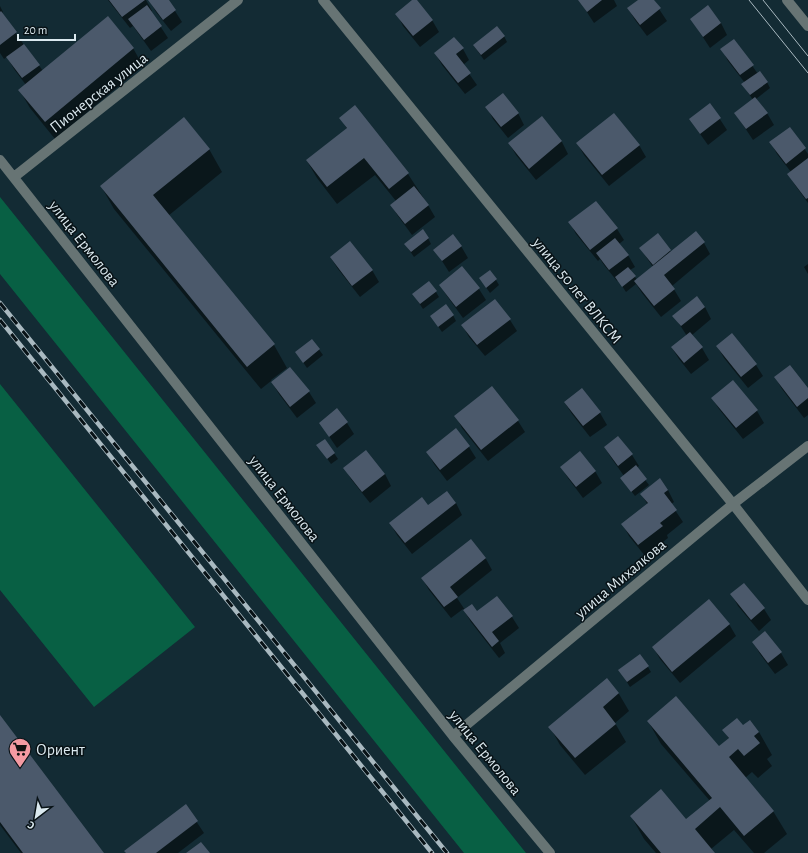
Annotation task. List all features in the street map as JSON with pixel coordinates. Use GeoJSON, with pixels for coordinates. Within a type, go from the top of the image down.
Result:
{"type":"FeatureCollection","features":[{"type":"Feature","properties":{"kind":"street","name":"Пионерская улица"},"geometry":{"type":"LineString","coordinates":[[14,178],[238,0]]}},
{"type":"Feature","properties":{"kind":"street","name":"улица 50 лет ВЛКСМ"},"geometry":{"type":"LineString","coordinates":[[323,0],[733,504],[808,600]]}},
{"type":"Feature","properties":{"kind":"street"},"geometry":{"type":"LineString","coordinates":[[787,0],[808,26]]}},
{"type":"Feature","properties":{"kind":"street","name":"улица Ермолова"},"geometry":{"type":"LineString","coordinates":[[0,160],[453,736],[550,853]]}},
{"type":"Feature","properties":{"kind":"street","name":"улица Михалкова"},"geometry":{"type":"LineString","coordinates":[[453,736],[733,504],[808,446]]}},
{"type":"Feature","properties":{"kind":"green space"},"geometry":{"type":"Polygon","coordinates":[[[0,197],[526,853],[464,853],[0,274],[0,197]]]}},
{"type":"Feature","properties":{"kind":"green space"},"geometry":{"type":"Polygon","coordinates":[[[0,384],[195,627],[94,707],[0,590],[0,384]]]}},
{"type":"Feature","properties":{"kind":"building"},"geometry":{"type":"Polygon","coordinates":[[[109,0],[145,0],[122,17],[109,0]]]}},
{"type":"Feature","properties":{"kind":"building"},"geometry":{"type":"Polygon","coordinates":[[[148,0],[169,0],[176,10],[163,20],[148,0]]]}},
{"type":"Feature","properties":{"kind":"building"},"geometry":{"type":"Polygon","coordinates":[[[412,0],[417,0],[433,20],[413,36],[395,14],[412,0]]]}},
{"type":"Feature","properties":{"kind":"building"},"geometry":{"type":"Polygon","coordinates":[[[578,0],[602,0],[587,12],[578,0]]]}},
{"type":"Feature","properties":{"kind":"building"},"geometry":{"type":"Polygon","coordinates":[[[638,0],[654,0],[661,8],[640,25],[627,8],[638,0]]]}},
{"type":"Feature","properties":{"kind":"building"},"geometry":{"type":"Polygon","coordinates":[[[147,5],[162,26],[144,40],[128,19],[147,5]]]}},
{"type":"Feature","properties":{"kind":"building"},"geometry":{"type":"Polygon","coordinates":[[[708,5],[721,23],[703,37],[690,19],[708,5]]]}},
{"type":"Feature","properties":{"kind":"building"},"geometry":{"type":"Polygon","coordinates":[[[1,11],[17,32],[0,45],[0,12],[1,11]]]}},
{"type":"Feature","properties":{"kind":"building"},"geometry":{"type":"Polygon","coordinates":[[[108,16],[134,48],[45,122],[18,90],[108,16]]]}},
{"type":"Feature","properties":{"kind":"building"},"geometry":{"type":"Polygon","coordinates":[[[497,26],[505,36],[481,55],[473,45],[497,26]]]}},
{"type":"Feature","properties":{"kind":"building"},"geometry":{"type":"Polygon","coordinates":[[[454,37],[464,48],[456,54],[471,73],[458,83],[434,53],[454,37]]]}},
{"type":"Feature","properties":{"kind":"building"},"geometry":{"type":"Polygon","coordinates":[[[734,39],[754,65],[740,75],[720,49],[734,39]]]}},
{"type":"Feature","properties":{"kind":"building"},"geometry":{"type":"Polygon","coordinates":[[[24,44],[40,65],[22,78],[6,57],[24,44]]]}},
{"type":"Feature","properties":{"kind":"building"},"geometry":{"type":"Polygon","coordinates":[[[760,71],[768,82],[750,95],[741,84],[760,71]]]}},
{"type":"Feature","properties":{"kind":"building"},"geometry":{"type":"Polygon","coordinates":[[[503,93],[519,113],[501,127],[485,107],[503,93]]]}},
{"type":"Feature","properties":{"kind":"building"},"geometry":{"type":"Polygon","coordinates":[[[755,97],[768,113],[746,129],[734,113],[755,97]]]}},
{"type":"Feature","properties":{"kind":"building"},"geometry":{"type":"Polygon","coordinates":[[[710,103],[721,118],[700,134],[689,119],[710,103]]]}},
{"type":"Feature","properties":{"kind":"building"},"geometry":{"type":"Polygon","coordinates":[[[355,105],[409,173],[389,189],[364,158],[327,187],[306,160],[347,128],[339,118],[355,105]]]}},
{"type":"Feature","properties":{"kind":"building"},"geometry":{"type":"Polygon","coordinates":[[[614,113],[640,145],[602,175],[576,143],[614,113]]]}},
{"type":"Feature","properties":{"kind":"building"},"geometry":{"type":"Polygon","coordinates":[[[542,116],[562,141],[529,169],[508,143],[542,116]]]}},
{"type":"Feature","properties":{"kind":"building"},"geometry":{"type":"Polygon","coordinates":[[[184,117],[210,149],[153,195],[275,344],[247,367],[100,186],[184,117]]]}},
{"type":"Feature","properties":{"kind":"building"},"geometry":{"type":"Polygon","coordinates":[[[790,127],[806,148],[786,164],[769,142],[790,127]]]}},
{"type":"Feature","properties":{"kind":"building"},"geometry":{"type":"Polygon","coordinates":[[[808,158],[808,198],[806,199],[787,174],[808,158]]]}},
{"type":"Feature","properties":{"kind":"building"},"geometry":{"type":"Polygon","coordinates":[[[414,186],[429,205],[405,224],[390,205],[414,186]]]}},
{"type":"Feature","properties":{"kind":"building"},"geometry":{"type":"Polygon","coordinates":[[[596,201],[618,228],[590,250],[568,222],[596,201]]]}},
{"type":"Feature","properties":{"kind":"building"},"geometry":{"type":"Polygon","coordinates":[[[423,229],[429,238],[411,252],[404,244],[423,229]]]}},
{"type":"Feature","properties":{"kind":"building"},"geometry":{"type":"Polygon","coordinates":[[[696,231],[705,242],[664,275],[675,289],[654,306],[634,281],[696,231]]]}},
{"type":"Feature","properties":{"kind":"building"},"geometry":{"type":"Polygon","coordinates":[[[658,233],[671,250],[653,265],[639,248],[658,233]]]}},
{"type":"Feature","properties":{"kind":"building"},"geometry":{"type":"Polygon","coordinates":[[[453,234],[462,246],[442,261],[433,250],[453,234]]]}},
{"type":"Feature","properties":{"kind":"building"},"geometry":{"type":"Polygon","coordinates":[[[615,238],[629,255],[609,270],[596,253],[615,238]]]}},
{"type":"Feature","properties":{"kind":"building"},"geometry":{"type":"Polygon","coordinates":[[[350,241],[373,270],[352,286],[330,257],[350,241]]]}},
{"type":"Feature","properties":{"kind":"building"},"geometry":{"type":"Polygon","coordinates":[[[462,266],[480,288],[456,307],[439,285],[462,266]]]}},
{"type":"Feature","properties":{"kind":"building"},"geometry":{"type":"Polygon","coordinates":[[[628,267],[636,276],[622,287],[615,277],[628,267]]]}},
{"type":"Feature","properties":{"kind":"building"},"geometry":{"type":"Polygon","coordinates":[[[490,270],[497,279],[486,288],[479,278],[490,270]]]}},
{"type":"Feature","properties":{"kind":"building"},"geometry":{"type":"Polygon","coordinates":[[[429,281],[437,291],[420,304],[412,294],[429,281]]]}},
{"type":"Feature","properties":{"kind":"building"},"geometry":{"type":"Polygon","coordinates":[[[697,296],[705,307],[681,326],[672,316],[697,296]]]}},
{"type":"Feature","properties":{"kind":"building"},"geometry":{"type":"Polygon","coordinates":[[[495,299],[511,319],[477,345],[461,325],[495,299]]]}},
{"type":"Feature","properties":{"kind":"building"},"geometry":{"type":"Polygon","coordinates":[[[446,304],[454,315],[438,327],[430,316],[446,304]]]}},
{"type":"Feature","properties":{"kind":"building"},"geometry":{"type":"Polygon","coordinates":[[[690,332],[703,347],[684,363],[671,347],[690,332]]]}},
{"type":"Feature","properties":{"kind":"building"},"geometry":{"type":"Polygon","coordinates":[[[732,333],[757,364],[741,377],[716,346],[732,333]]]}},
{"type":"Feature","properties":{"kind":"building"},"geometry":{"type":"Polygon","coordinates":[[[312,339],[320,349],[303,363],[295,352],[312,339]]]}},
{"type":"Feature","properties":{"kind":"building"},"geometry":{"type":"Polygon","coordinates":[[[790,365],[808,388],[808,398],[797,407],[774,377],[790,365]]]}},
{"type":"Feature","properties":{"kind":"building"},"geometry":{"type":"Polygon","coordinates":[[[290,367],[310,391],[290,407],[271,382],[290,367]]]}},
{"type":"Feature","properties":{"kind":"building"},"geometry":{"type":"Polygon","coordinates":[[[733,380],[758,410],[736,428],[711,398],[733,380]]]}},
{"type":"Feature","properties":{"kind":"building"},"geometry":{"type":"Polygon","coordinates":[[[492,386],[519,420],[481,450],[454,416],[492,386]]]}},
{"type":"Feature","properties":{"kind":"building"},"geometry":{"type":"Polygon","coordinates":[[[582,388],[601,412],[583,426],[564,402],[582,388]]]}},
{"type":"Feature","properties":{"kind":"building"},"geometry":{"type":"Polygon","coordinates":[[[337,408],[348,422],[329,437],[319,423],[337,408]]]}},
{"type":"Feature","properties":{"kind":"building"},"geometry":{"type":"Polygon","coordinates":[[[456,428],[470,446],[440,470],[426,452],[456,428]]]}},
{"type":"Feature","properties":{"kind":"building"},"geometry":{"type":"Polygon","coordinates":[[[618,436],[633,454],[618,466],[604,447],[618,436]]]}},
{"type":"Feature","properties":{"kind":"building"},"geometry":{"type":"Polygon","coordinates":[[[325,439],[335,453],[327,459],[316,445],[325,439]]]}},
{"type":"Feature","properties":{"kind":"building"},"geometry":{"type":"Polygon","coordinates":[[[366,450],[385,474],[362,492],[343,468],[366,450]]]}},
{"type":"Feature","properties":{"kind":"building"},"geometry":{"type":"Polygon","coordinates":[[[580,451],[596,471],[576,487],[560,467],[580,451]]]}},
{"type":"Feature","properties":{"kind":"building"},"geometry":{"type":"Polygon","coordinates":[[[636,465],[647,479],[631,492],[620,478],[636,465]]]}},
{"type":"Feature","properties":{"kind":"building"},"geometry":{"type":"Polygon","coordinates":[[[660,478],[668,490],[664,493],[677,510],[660,523],[663,526],[638,545],[621,524],[648,503],[640,494],[660,478]]]}},
{"type":"Feature","properties":{"kind":"building"},"geometry":{"type":"Polygon","coordinates":[[[447,491],[456,503],[405,543],[389,523],[422,497],[428,505],[447,491]]]}},
{"type":"Feature","properties":{"kind":"building"},"geometry":{"type":"Polygon","coordinates":[[[471,539],[486,558],[450,587],[458,597],[444,607],[421,578],[471,539]]]}},
{"type":"Feature","properties":{"kind":"building"},"geometry":{"type":"Polygon","coordinates":[[[744,583],[765,608],[751,620],[730,594],[744,583]]]}},
{"type":"Feature","properties":{"kind":"building"},"geometry":{"type":"Polygon","coordinates":[[[497,596],[513,616],[492,632],[499,641],[492,647],[463,610],[472,604],[477,611],[497,596]]]}},
{"type":"Feature","properties":{"kind":"building"},"geometry":{"type":"Polygon","coordinates":[[[709,599],[730,624],[672,672],[652,647],[709,599]]]}},
{"type":"Feature","properties":{"kind":"building"},"geometry":{"type":"Polygon","coordinates":[[[765,631],[782,652],[768,663],[752,642],[765,631]]]}},
{"type":"Feature","properties":{"kind":"building"},"geometry":{"type":"Polygon","coordinates":[[[640,654],[649,666],[627,682],[618,670],[640,654]]]}},
{"type":"Feature","properties":{"kind":"building"},"geometry":{"type":"Polygon","coordinates":[[[607,678],[619,693],[603,707],[616,724],[575,758],[548,727],[607,678]]]}},
{"type":"Feature","properties":{"kind":"building"},"geometry":{"type":"Polygon","coordinates":[[[676,696],[719,746],[729,738],[722,730],[737,718],[743,725],[750,720],[759,732],[754,736],[760,743],[744,756],[738,749],[729,757],[774,811],[744,836],[720,807],[695,829],[715,853],[661,853],[630,816],[661,789],[686,819],[712,798],[647,721],[676,696]]]}},
{"type":"Feature","properties":{"kind":"building","name":"Ориент"},"geometry":{"type":"Polygon","coordinates":[[[0,715],[104,853],[23,853],[0,822],[0,715]]]}},
{"type":"Feature","properties":{"kind":"building"},"geometry":{"type":"Polygon","coordinates":[[[186,804],[198,821],[156,853],[126,853],[124,851],[186,804]]]}},
{"type":"Feature","properties":{"kind":"building"},"geometry":{"type":"Polygon","coordinates":[[[201,842],[210,853],[186,853],[201,842]]]}},
{"type":"Feature","properties":{"kind":"tram line"},"geometry":{"type":"LineString","coordinates":[[749,0],[808,73]]}},
{"type":"Feature","properties":{"kind":"tram line"},"geometry":{"type":"LineString","coordinates":[[763,0],[808,56]]}},
{"type":"Feature","properties":{"kind":"railway"},"geometry":{"type":"LineString","coordinates":[[0,303],[447,853]]}},
{"type":"Feature","properties":{"kind":"railway"},"geometry":{"type":"LineString","coordinates":[[0,320],[432,853]]}},
{"type":"Feature","properties":{"kind":"place","name":"Ориент"},"geometry":{"type":"Point","coordinates":[20,768]}}]}
